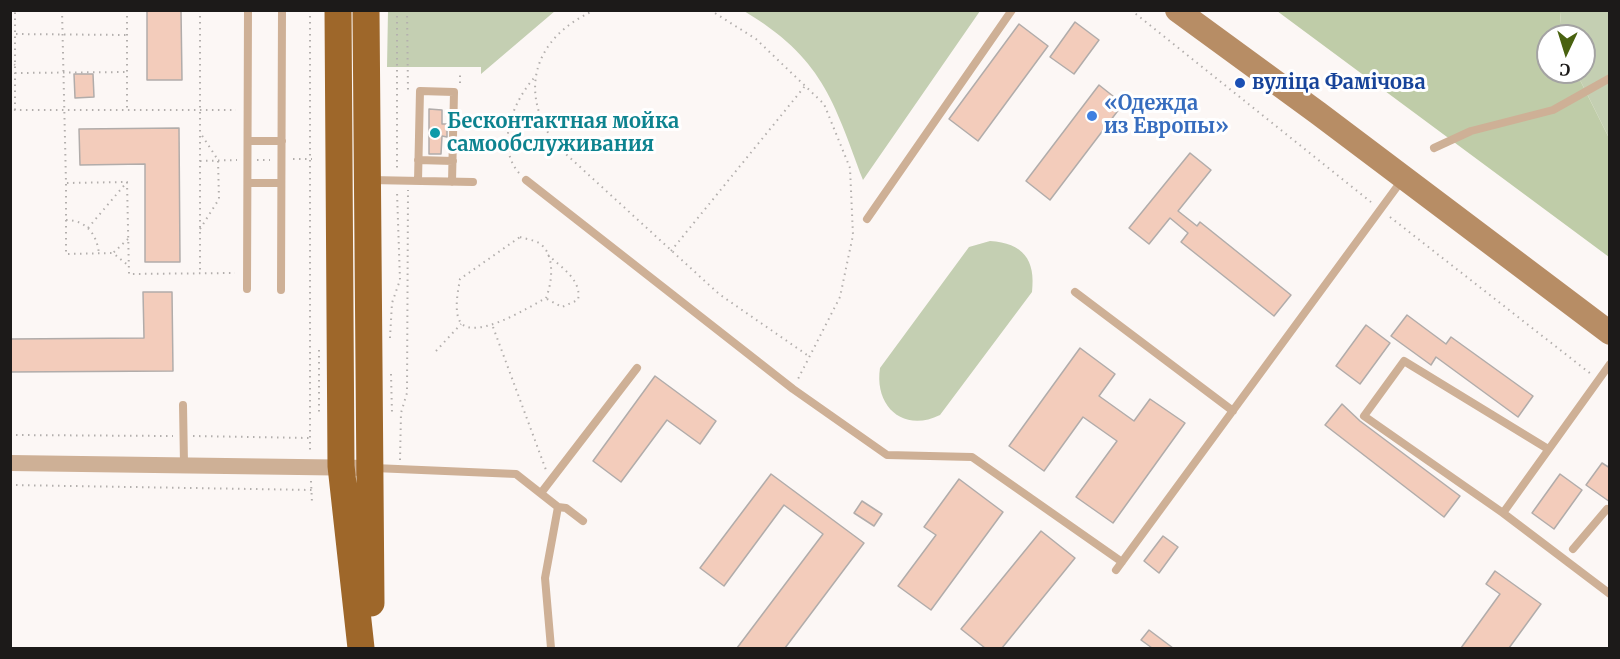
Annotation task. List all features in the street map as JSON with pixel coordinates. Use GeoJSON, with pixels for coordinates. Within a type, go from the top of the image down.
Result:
{"type":"FeatureCollection","features":[{"type":"Feature","properties":{"kind":"highway"},"geometry":{"type":"LineString","coordinates":[[338,10],[341,466],[361,648]]}},
{"type":"Feature","properties":{"kind":"highway"},"geometry":{"type":"LineString","coordinates":[[366,10],[370,648]]}},
{"type":"Feature","properties":{"kind":"main road"},"geometry":{"type":"LineString","coordinates":[[1177,10],[1404,177],[1610,333]]}},
{"type":"Feature","properties":{"kind":"street"},"geometry":{"type":"LineString","coordinates":[[10,462],[310,465],[370,468]]}},
{"type":"Feature","properties":{"kind":"lane"},"geometry":{"type":"LineString","coordinates":[[247,289],[248,10]]}},
{"type":"Feature","properties":{"kind":"lane"},"geometry":{"type":"LineString","coordinates":[[281,290],[282,10]]}},
{"type":"Feature","properties":{"kind":"lane"},"geometry":{"type":"LineString","coordinates":[[867,219],[1012,10]]}},
{"type":"Feature","properties":{"kind":"lane"},"geometry":{"type":"LineString","coordinates":[[1434,148],[1471,131],[1553,110],[1610,78]]}},
{"type":"Feature","properties":{"kind":"lane"},"geometry":{"type":"LineString","coordinates":[[413,181],[418,160],[420,91],[454,92],[452,182]]}},
{"type":"Feature","properties":{"kind":"lane"},"geometry":{"type":"LineString","coordinates":[[248,141],[282,141]]}},
{"type":"Feature","properties":{"kind":"lane"},"geometry":{"type":"LineString","coordinates":[[418,160],[453,160]]}},
{"type":"Feature","properties":{"kind":"lane"},"geometry":{"type":"LineString","coordinates":[[526,180],[793,389],[887,455],[972,457],[1119,566],[1404,177]]}},
{"type":"Feature","properties":{"kind":"lane"},"geometry":{"type":"LineString","coordinates":[[367,180],[473,182]]}},
{"type":"Feature","properties":{"kind":"lane"},"geometry":{"type":"LineString","coordinates":[[248,183],[281,183]]}},
{"type":"Feature","properties":{"kind":"lane"},"geometry":{"type":"LineString","coordinates":[[1075,292],[1233,411]]}},
{"type":"Feature","properties":{"kind":"lane"},"geometry":{"type":"LineString","coordinates":[[1548,450],[1404,361],[1364,416],[1503,513],[1610,594]]}},
{"type":"Feature","properties":{"kind":"lane"},"geometry":{"type":"LineString","coordinates":[[1503,513],[1610,364]]}},
{"type":"Feature","properties":{"kind":"lane"},"geometry":{"type":"LineString","coordinates":[[541,493],[637,368]]}},
{"type":"Feature","properties":{"kind":"lane"},"geometry":{"type":"LineString","coordinates":[[183,405],[184,464]]}},
{"type":"Feature","properties":{"kind":"lane"},"geometry":{"type":"LineString","coordinates":[[370,468],[516,474],[558,507],[566,508],[583,521]]}},
{"type":"Feature","properties":{"kind":"lane"},"geometry":{"type":"LineString","coordinates":[[551,648],[545,578],[558,507]]}},
{"type":"Feature","properties":{"kind":"lane"},"geometry":{"type":"LineString","coordinates":[[1573,549],[1607,509],[1610,511]]}},
{"type":"Feature","properties":{"kind":"path"},"geometry":{"type":"LineString","coordinates":[[15,10],[15,110]]}},
{"type":"Feature","properties":{"kind":"path"},"geometry":{"type":"LineString","coordinates":[[62,10],[66,254],[113,254],[129,266]]}},
{"type":"Feature","properties":{"kind":"path"},"geometry":{"type":"LineString","coordinates":[[127,10],[127,110]]}},
{"type":"Feature","properties":{"kind":"path"},"geometry":{"type":"LineString","coordinates":[[200,10],[200,273]]}},
{"type":"Feature","properties":{"kind":"path"},"geometry":{"type":"LineString","coordinates":[[310,10],[312,171],[309,438],[312,502]]}},
{"type":"Feature","properties":{"kind":"path"},"geometry":{"type":"LineString","coordinates":[[390,341],[392,303],[400,280],[397,180],[397,10]]}},
{"type":"Feature","properties":{"kind":"path"},"geometry":{"type":"LineString","coordinates":[[407,10],[408,101]]}},
{"type":"Feature","properties":{"kind":"path"},"geometry":{"type":"LineString","coordinates":[[526,180],[515,168],[507,142],[514,106],[534,78],[560,30],[595,10]]}},
{"type":"Feature","properties":{"kind":"path"},"geometry":{"type":"LineString","coordinates":[[710,10],[756,39],[824,104],[850,168],[853,235],[840,297],[793,389]]}},
{"type":"Feature","properties":{"kind":"path"},"geometry":{"type":"LineString","coordinates":[[1131,10],[1598,380]]}},
{"type":"Feature","properties":{"kind":"path"},"geometry":{"type":"LineString","coordinates":[[10,34],[127,35]]}},
{"type":"Feature","properties":{"kind":"path"},"geometry":{"type":"LineString","coordinates":[[10,60],[15,65]]}},
{"type":"Feature","properties":{"kind":"path"},"geometry":{"type":"LineString","coordinates":[[15,73],[127,72]]}},
{"type":"Feature","properties":{"kind":"path"},"geometry":{"type":"LineString","coordinates":[[534,78],[542,125],[556,145],[720,294],[810,357]]}},
{"type":"Feature","properties":{"kind":"path"},"geometry":{"type":"LineString","coordinates":[[671,251],[805,86]]}},
{"type":"Feature","properties":{"kind":"path"},"geometry":{"type":"LineString","coordinates":[[10,105],[15,110],[248,110]]}},
{"type":"Feature","properties":{"kind":"path"},"geometry":{"type":"LineString","coordinates":[[200,133],[218,160],[219,199],[200,228]]}},
{"type":"Feature","properties":{"kind":"path"},"geometry":{"type":"LineString","coordinates":[[399,469],[401,413],[407,393],[413,181]]}},
{"type":"Feature","properties":{"kind":"path"},"geometry":{"type":"LineString","coordinates":[[66,183],[128,182]]}},
{"type":"Feature","properties":{"kind":"path"},"geometry":{"type":"LineString","coordinates":[[88,228],[128,182]]}},
{"type":"Feature","properties":{"kind":"path"},"geometry":{"type":"LineString","coordinates":[[128,182],[129,274],[247,273]]}},
{"type":"Feature","properties":{"kind":"path"},"geometry":{"type":"LineString","coordinates":[[66,220],[81,222],[88,228],[98,241],[99,254]]}},
{"type":"Feature","properties":{"kind":"path"},"geometry":{"type":"LineString","coordinates":[[546,298],[562,307],[571,306],[578,300],[580,291],[577,283],[540,244],[520,237],[460,279],[457,301],[458,318],[461,324],[471,329],[492,325],[546,298],[551,286],[548,255]]}},
{"type":"Feature","properties":{"kind":"path"},"geometry":{"type":"LineString","coordinates":[[113,254],[128,239]]}},
{"type":"Feature","properties":{"kind":"path"},"geometry":{"type":"LineString","coordinates":[[436,351],[461,324]]}},
{"type":"Feature","properties":{"kind":"path"},"geometry":{"type":"LineString","coordinates":[[492,325],[550,482]]}},
{"type":"Feature","properties":{"kind":"path"},"geometry":{"type":"LineString","coordinates":[[391,371],[392,413]]}},
{"type":"Feature","properties":{"kind":"path"},"geometry":{"type":"LineString","coordinates":[[10,435],[309,438]]}},
{"type":"Feature","properties":{"kind":"path"},"geometry":{"type":"LineString","coordinates":[[10,485],[312,490]]}},
{"type":"Feature","properties":{"kind":"green space"},"geometry":{"type":"Polygon","coordinates":[[[388,10],[555,11],[481,74],[481,67],[387,67],[388,10]]]}},
{"type":"Feature","properties":{"kind":"green space"},"geometry":{"type":"Polygon","coordinates":[[[744,11],[980,11],[863,180],[843,126],[822,83],[791,46],[770,28],[744,11]]]}},
{"type":"Feature","properties":{"kind":"green space"},"geometry":{"type":"Polygon","coordinates":[[[1277,11],[1561,11],[1560,24],[1536,24],[1536,84],[1582,84],[1609,138],[1609,257],[1277,11]]]}},
{"type":"Feature","properties":{"kind":"green space"},"geometry":{"type":"Polygon","coordinates":[[[1561,11],[1609,11],[1609,138],[1582,84],[1596,84],[1596,24],[1560,24],[1561,11]]]}},
{"type":"Feature","properties":{"kind":"green space"},"geometry":{"type":"Polygon","coordinates":[[[990,241],[1011,245],[1025,255],[1032,271],[1032,292],[940,415],[927,420],[915,421],[894,413],[882,394],[879,382],[880,368],[969,247],[990,241]]]}},
{"type":"Feature","properties":{"kind":"building"},"geometry":{"type":"Polygon","coordinates":[[[147,10],[181,10],[182,80],[147,80],[147,10]]]}},
{"type":"Feature","properties":{"kind":"building"},"geometry":{"type":"Polygon","coordinates":[[[1075,22],[1099,40],[1074,74],[1050,57],[1075,22]]]}},
{"type":"Feature","properties":{"kind":"building"},"geometry":{"type":"Polygon","coordinates":[[[1019,24],[1048,46],[978,141],[949,119],[1019,24]]]}},
{"type":"Feature","properties":{"kind":"building"},"geometry":{"type":"Polygon","coordinates":[[[74,74],[93,74],[94,97],[75,98],[74,74]]]}},
{"type":"Feature","properties":{"kind":"building"},"geometry":{"type":"Polygon","coordinates":[[[1099,85],[1123,104],[1050,200],[1026,181],[1099,85]]]}},
{"type":"Feature","properties":{"kind":"building","name":"Бесконтактная мойка самообслуживания"},"geometry":{"type":"Polygon","coordinates":[[[429,109],[442,110],[442,124],[447,124],[447,137],[442,136],[441,154],[429,154],[429,109]]]}},
{"type":"Feature","properties":{"kind":"building"},"geometry":{"type":"Polygon","coordinates":[[[179,128],[180,262],[145,262],[145,164],[80,165],[79,129],[179,128]]]}},
{"type":"Feature","properties":{"kind":"building"},"geometry":{"type":"Polygon","coordinates":[[[1190,153],[1211,170],[1178,211],[1197,226],[1200,222],[1291,295],[1274,316],[1181,242],[1188,233],[1170,218],[1149,244],[1129,228],[1190,153]]]}},
{"type":"Feature","properties":{"kind":"building"},"geometry":{"type":"Polygon","coordinates":[[[143,292],[172,292],[173,371],[10,372],[10,339],[144,338],[143,292]]]}},
{"type":"Feature","properties":{"kind":"building"},"geometry":{"type":"Polygon","coordinates":[[[1407,315],[1446,344],[1451,337],[1533,396],[1518,417],[1436,357],[1431,365],[1391,336],[1407,315]]]}},
{"type":"Feature","properties":{"kind":"building"},"geometry":{"type":"Polygon","coordinates":[[[1366,325],[1390,343],[1360,384],[1336,366],[1366,325]]]}},
{"type":"Feature","properties":{"kind":"building"},"geometry":{"type":"Polygon","coordinates":[[[1080,348],[1115,374],[1099,396],[1134,421],[1150,399],[1185,423],[1113,523],[1076,497],[1117,441],[1083,417],[1044,471],[1009,446],[1080,348]]]}},
{"type":"Feature","properties":{"kind":"building"},"geometry":{"type":"Polygon","coordinates":[[[655,376],[716,421],[700,444],[667,420],[621,482],[593,461],[655,376]]]}},
{"type":"Feature","properties":{"kind":"building"},"geometry":{"type":"Polygon","coordinates":[[[1342,404],[1360,421],[1460,496],[1444,517],[1325,425],[1342,404]]]}},
{"type":"Feature","properties":{"kind":"building"},"geometry":{"type":"Polygon","coordinates":[[[1602,463],[1610,468],[1610,502],[1586,485],[1602,463]]]}},
{"type":"Feature","properties":{"kind":"building"},"geometry":{"type":"Polygon","coordinates":[[[771,474],[864,543],[785,648],[737,648],[823,534],[784,505],[724,586],[700,568],[771,474]]]}},
{"type":"Feature","properties":{"kind":"building"},"geometry":{"type":"Polygon","coordinates":[[[1560,474],[1582,490],[1554,529],[1532,513],[1560,474]]]}},
{"type":"Feature","properties":{"kind":"building"},"geometry":{"type":"Polygon","coordinates":[[[959,479],[1003,512],[931,610],[898,586],[936,535],[924,527],[959,479]]]}},
{"type":"Feature","properties":{"kind":"building"},"geometry":{"type":"Polygon","coordinates":[[[862,501],[882,514],[874,526],[854,513],[862,501]]]}},
{"type":"Feature","properties":{"kind":"building"},"geometry":{"type":"Polygon","coordinates":[[[1041,531],[1075,558],[1002,648],[985,648],[961,629],[1041,531]]]}},
{"type":"Feature","properties":{"kind":"building"},"geometry":{"type":"Polygon","coordinates":[[[1163,536],[1178,547],[1159,573],[1144,561],[1163,536]]]}},
{"type":"Feature","properties":{"kind":"building"},"geometry":{"type":"Polygon","coordinates":[[[1495,571],[1541,604],[1509,648],[1461,648],[1500,594],[1486,584],[1495,571]]]}},
{"type":"Feature","properties":{"kind":"building"},"geometry":{"type":"Polygon","coordinates":[[[1149,630],[1173,648],[1152,648],[1141,640],[1149,630]]]}},
{"type":"Feature","properties":{"kind":"place","name":"вуліца Фамічова"},"geometry":{"type":"Point","coordinates":[1240,83]}},
{"type":"Feature","properties":{"kind":"place","name":"«Одежда из Европы»"},"geometry":{"type":"Point","coordinates":[1092,116]}},
{"type":"Feature","properties":{"kind":"place","name":"Бесконтактная мойка самообслуживания"},"geometry":{"type":"Point","coordinates":[435,133]}}]}
